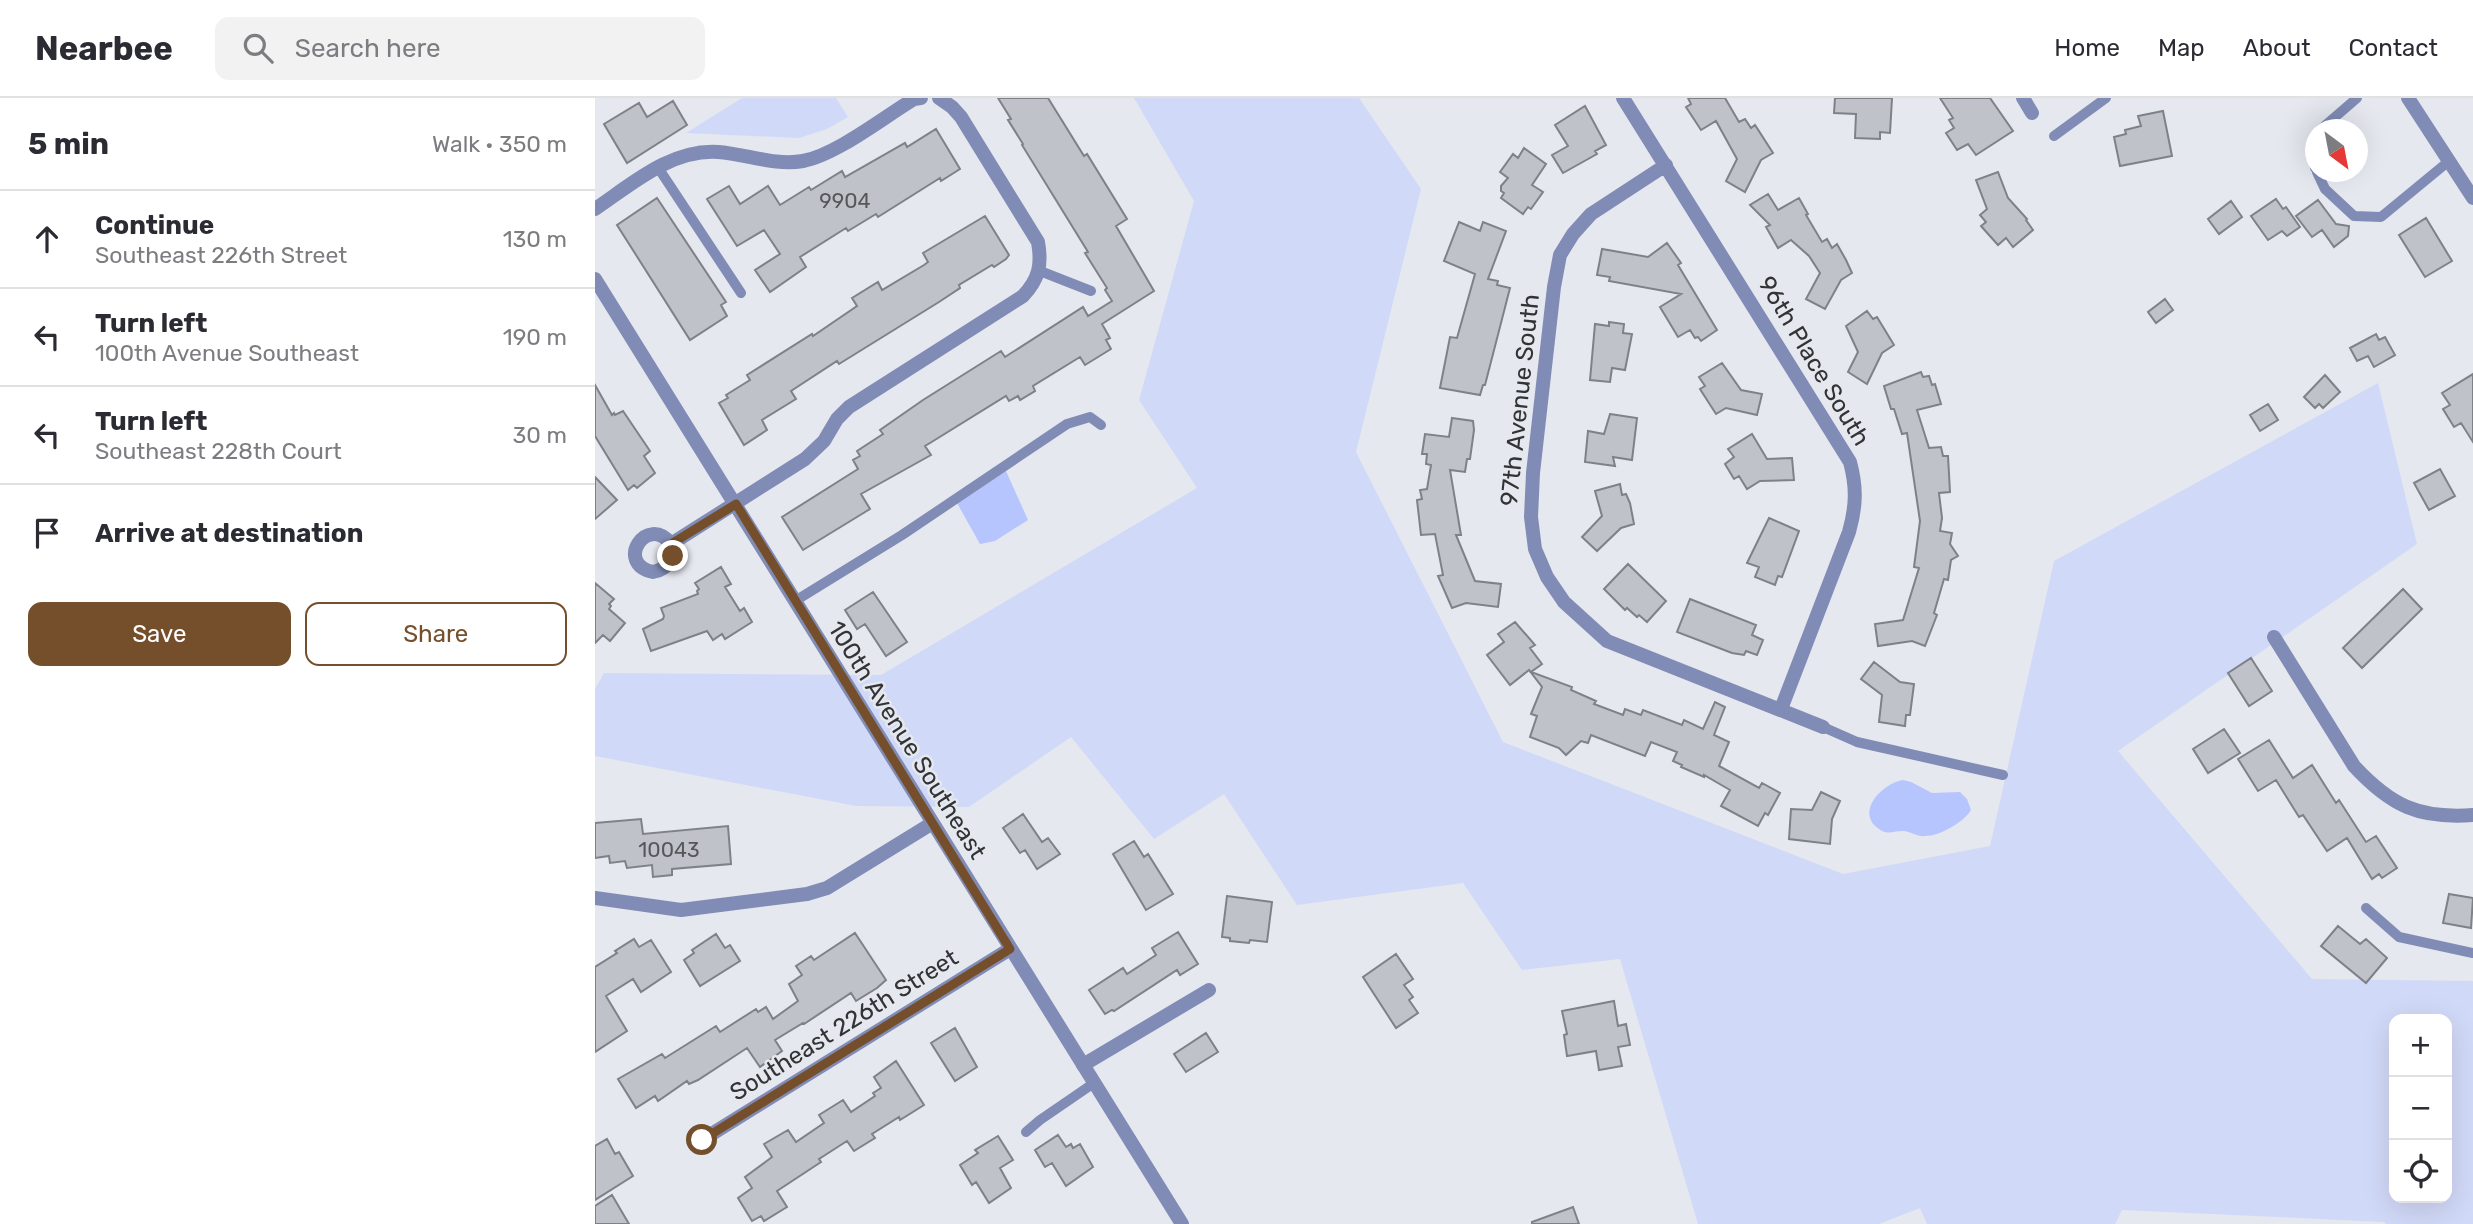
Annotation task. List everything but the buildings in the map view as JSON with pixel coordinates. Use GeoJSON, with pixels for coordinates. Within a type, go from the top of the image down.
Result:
{"type":"FeatureCollection","features":[{"type":"Feature","properties":{"kind":"street"},"geometry":{"type":"LineString","coordinates":[[595,209],[657,166],[696,153],[717,152],[787,162],[804,161],[827,153],[914,99],[921,98]]}},
{"type":"Feature","properties":{"kind":"street"},"geometry":{"type":"LineString","coordinates":[[671,544],[813,452],[849,407],[1023,296],[1033,286],[1040,271],[1038,242],[961,117],[939,98]]}},
{"type":"Feature","properties":{"kind":"street","name":"96th Place South"},"geometry":{"type":"LineString","coordinates":[[1623,98],[1850,462],[1856,484],[1856,507],[1849,532],[1781,709]]}},
{"type":"Feature","properties":{"kind":"street"},"geometry":{"type":"LineString","coordinates":[[2024,98],[2032,113]]}},
{"type":"Feature","properties":{"kind":"street"},"geometry":{"type":"LineString","coordinates":[[2408,98],[2473,198]]}},
{"type":"Feature","properties":{"kind":"street","name":"97th Avenue South"},"geometry":{"type":"LineString","coordinates":[[1666,165],[1591,214],[1573,234],[1560,255],[1533,473],[1531,517],[1535,549],[1547,577],[1564,602],[1607,641],[1823,727]]}},
{"type":"Feature","properties":{"kind":"street","name":"100th Avenue Southeast"},"geometry":{"type":"LineString","coordinates":[[595,279],[1182,1224]]}},
{"type":"Feature","properties":{"kind":"street"},"geometry":{"type":"LineString","coordinates":[[2274,637],[2354,766],[2385,796],[2406,807],[2434,816],[2473,815]]}},
{"type":"Feature","properties":{"kind":"street"},"geometry":{"type":"LineString","coordinates":[[595,898],[681,910],[807,894],[827,888],[932,824]]}},
{"type":"Feature","properties":{"kind":"street","name":"Southeast 226th Street"},"geometry":{"type":"LineString","coordinates":[[702,1140],[1010,949]]}},
{"type":"Feature","properties":{"kind":"street"},"geometry":{"type":"LineString","coordinates":[[1083,1065],[1209,990]]}},
{"type":"Feature","properties":{"kind":"lane"},"geometry":{"type":"LineString","coordinates":[[2054,136],[2106,98]]}},
{"type":"Feature","properties":{"kind":"lane"},"geometry":{"type":"LineString","coordinates":[[2333,119],[2357,98]]}},
{"type":"Feature","properties":{"kind":"lane"},"geometry":{"type":"LineString","coordinates":[[2322,182],[2325,189],[2354,216],[2381,217],[2449,161]]}},
{"type":"Feature","properties":{"kind":"lane"},"geometry":{"type":"LineString","coordinates":[[657,166],[741,293]]}},
{"type":"Feature","properties":{"kind":"lane"},"geometry":{"type":"LineString","coordinates":[[1040,271],[1091,291]]}},
{"type":"Feature","properties":{"kind":"lane"},"geometry":{"type":"LineString","coordinates":[[795,601],[902,536],[1067,424],[1090,417],[1101,425]]}},
{"type":"Feature","properties":{"kind":"lane"},"geometry":{"type":"LineString","coordinates":[[1823,727],[1857,742],[2003,775]]}},
{"type":"Feature","properties":{"kind":"lane"},"geometry":{"type":"LineString","coordinates":[[2367,908],[2399,937],[2473,953]]}},
{"type":"Feature","properties":{"kind":"lane"},"geometry":{"type":"LineString","coordinates":[[1026,1132],[1094,1083]]}},
{"type":"Feature","properties":{"kind":"shaded area"},"geometry":{"type":"Polygon","coordinates":[[[742,98],[836,98],[848,117],[827,129],[799,138],[686,133],[742,98]]]}},
{"type":"Feature","properties":{"kind":"shaded area"},"geometry":{"type":"Polygon","coordinates":[[[1134,98],[1359,98],[1421,189],[1356,452],[1503,742],[1843,874],[1990,846],[2054,561],[2378,383],[2417,544],[2118,751],[2312,979],[2473,981],[2473,1224],[2386,1224],[2122,1210],[2115,1224],[1927,1224],[1920,1208],[1879,1224],[1698,1224],[1620,959],[1522,970],[1463,883],[1297,905],[1224,794],[1154,839],[1071,737],[969,807],[856,806],[595,756],[595,689],[604,673],[881,675],[1197,488],[1139,400],[1194,201],[1134,98]]]}},
{"type":"Feature","properties":{"kind":"water"},"geometry":{"type":"Polygon","coordinates":[[[1006,471],[1028,520],[995,541],[980,544],[957,503],[1006,471]]]}},
{"type":"Feature","properties":{"kind":"water"},"geometry":{"type":"Polygon","coordinates":[[[1903,780],[1932,793],[1960,792],[1967,799],[1971,810],[1957,824],[1931,835],[1882,831],[1872,822],[1870,807],[1880,792],[1903,780]]]}},
{"type":"Feature","properties":{"kind":"route"},"geometry":{"type":"LineString","coordinates":[[673,556],[671,544],[736,504],[1010,949],[702,1140]]}}]}
